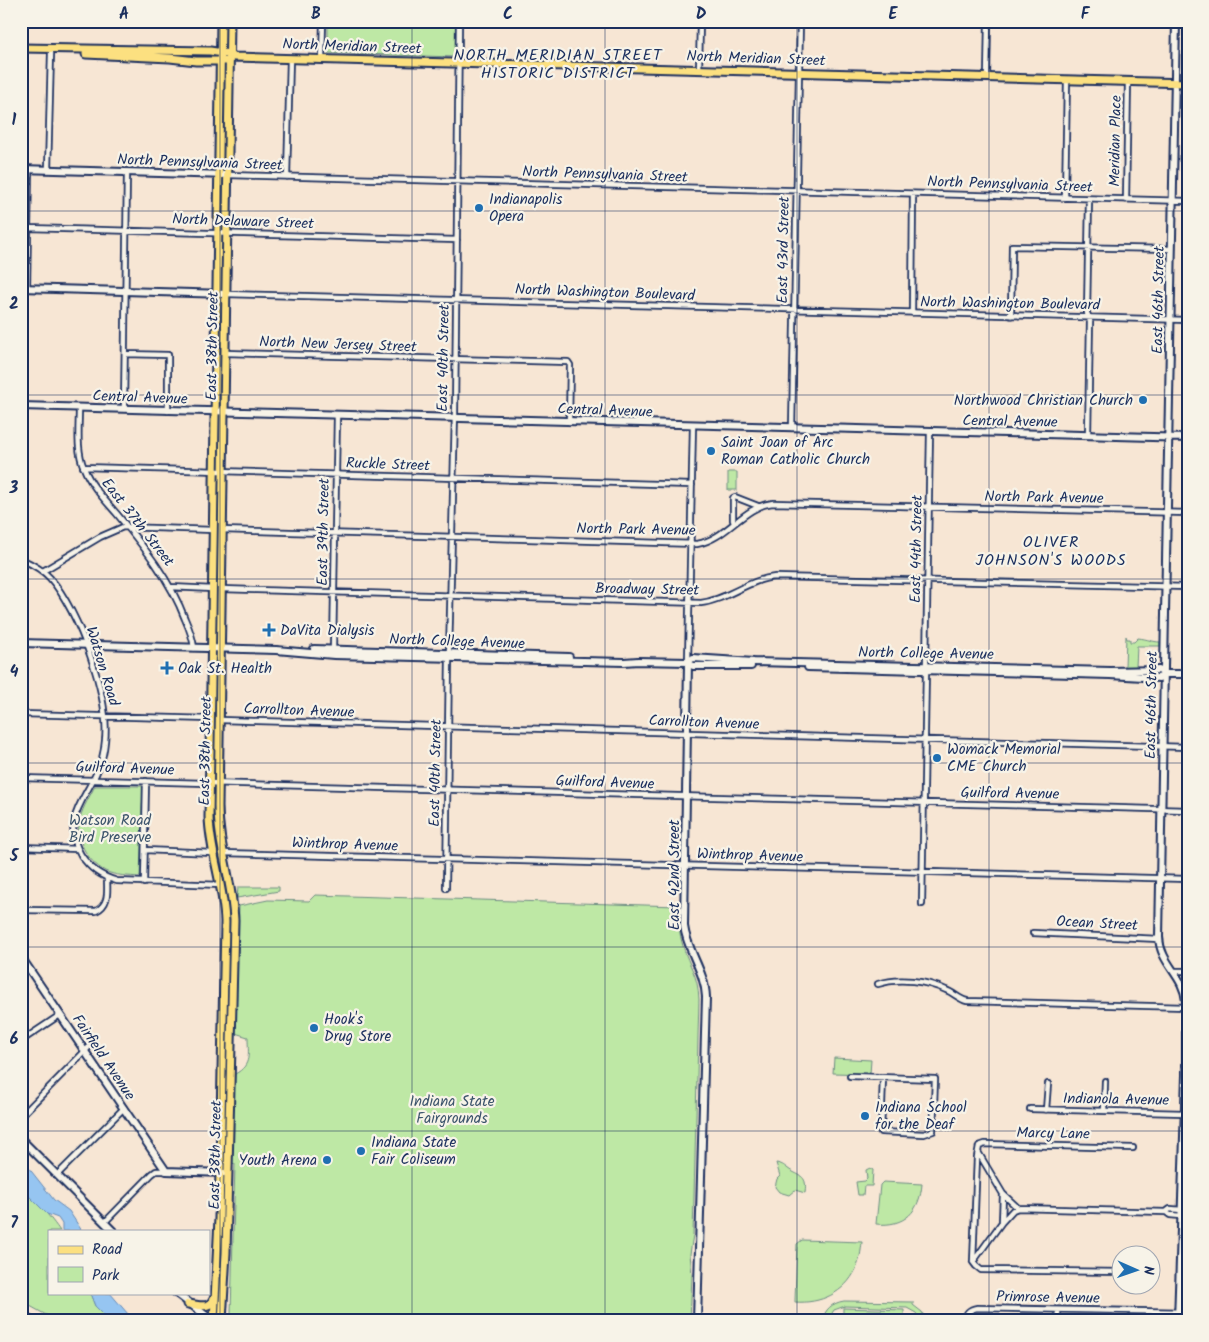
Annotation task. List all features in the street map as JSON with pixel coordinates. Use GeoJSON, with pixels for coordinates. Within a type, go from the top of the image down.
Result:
{"type":"FeatureCollection","features":[{"type":"Feature","properties":{"kind":"main road","name":"East 38th Street"},"geometry":{"type":"LineString","coordinates":[[213,1321],[217,1288],[225,922],[221,884],[213,852],[209,821],[221,21]]}},
{"type":"Feature","properties":{"kind":"main road","name":"East 38th Street"},"geometry":{"type":"LineString","coordinates":[[222,1321],[228,1173],[234,912],[218,823],[231,57],[230,21]]}},
{"type":"Feature","properties":{"kind":"main road","name":"East 46th Street"},"geometry":{"type":"LineString","coordinates":[[1176,21],[1159,939],[1161,953],[1184,991],[1187,1026],[1187,1075],[1184,1113],[1185,1181],[1181,1213],[1178,1321]]}},
{"type":"Feature","properties":{"kind":"main road","name":"North Meridian Street"},"geometry":{"type":"LineString","coordinates":[[21,48],[221,53],[231,57],[1188,83]]}},
{"type":"Feature","properties":{"kind":"main road","name":"North Meridian Street"},"geometry":{"type":"LineString","coordinates":[[21,52],[221,61],[231,57]]}},
{"type":"Feature","properties":{"kind":"main road","name":"North Pennsylvania Street"},"geometry":{"type":"LineString","coordinates":[[21,169],[228,175]]}},
{"type":"Feature","properties":{"kind":"main road","name":"North Washington Boulevard"},"geometry":{"type":"LineString","coordinates":[[24,288],[226,294]]}},
{"type":"Feature","properties":{"kind":"main road","name":"Central Avenue"},"geometry":{"type":"LineString","coordinates":[[21,406],[1188,438]]}},
{"type":"Feature","properties":{"kind":"main road","name":"North College Avenue"},"geometry":{"type":"LineString","coordinates":[[21,644],[276,650],[334,655],[449,656]]}},
{"type":"Feature","properties":{"kind":"main road","name":"North College Avenue"},"geometry":{"type":"LineString","coordinates":[[276,650],[286,648],[624,662],[688,662],[696,658],[1159,678],[1164,674],[1188,674]]}},
{"type":"Feature","properties":{"kind":"main road","name":"East 42nd Street"},"geometry":{"type":"LineString","coordinates":[[688,662],[685,929],[690,947],[702,974],[706,997],[697,1321]]}},
{"type":"Feature","properties":{"kind":"main road","name":"Fairfield Avenue"},"geometry":{"type":"LineString","coordinates":[[21,957],[166,1171]]}},
{"type":"Feature","properties":{"kind":"main road"},"geometry":{"type":"LineString","coordinates":[[21,1139],[112,1230]]}},
{"type":"Feature","properties":{"kind":"main road"},"geometry":{"type":"LineString","coordinates":[[166,1171],[228,1173]]}},
{"type":"Feature","properties":{"kind":"main road"},"geometry":{"type":"LineString","coordinates":[[188,1304],[205,1306],[211,1304],[217,1288]]}},
{"type":"Feature","properties":{"kind":"main road"},"geometry":{"type":"LineString","coordinates":[[177,1294],[213,1321]]}},
{"type":"Feature","properties":{"kind":"street"},"geometry":{"type":"LineString","coordinates":[[322,59],[323,21]]}},
{"type":"Feature","properties":{"kind":"street","name":"East 40th Street"},"geometry":{"type":"LineString","coordinates":[[446,888],[450,596],[456,359],[458,21]]}},
{"type":"Feature","properties":{"kind":"street"},"geometry":{"type":"LineString","coordinates":[[699,70],[700,21]]}},
{"type":"Feature","properties":{"kind":"street","name":"East 43rd Street"},"geometry":{"type":"LineString","coordinates":[[792,428],[800,21]]}},
{"type":"Feature","properties":{"kind":"street"},"geometry":{"type":"LineString","coordinates":[[987,78],[988,21]]}},
{"type":"Feature","properties":{"kind":"street"},"geometry":{"type":"LineString","coordinates":[[48,170],[50,53]]}},
{"type":"Feature","properties":{"kind":"street"},"geometry":{"type":"LineString","coordinates":[[287,177],[290,58]]}},
{"type":"Feature","properties":{"kind":"street"},"geometry":{"type":"LineString","coordinates":[[1065,198],[1067,80]]}},
{"type":"Feature","properties":{"kind":"street","name":"Meridian Place"},"geometry":{"type":"LineString","coordinates":[[1126,200],[1128,82]]}},
{"type":"Feature","properties":{"kind":"street"},"geometry":{"type":"LineString","coordinates":[[24,288],[29,170]]}},
{"type":"Feature","properties":{"kind":"street"},"geometry":{"type":"LineString","coordinates":[[124,409],[127,172]]}},
{"type":"Feature","properties":{"kind":"street","name":"North Pennsylvania Street"},"geometry":{"type":"LineString","coordinates":[[228,175],[1188,201]]}},
{"type":"Feature","properties":{"kind":"street"},"geometry":{"type":"LineString","coordinates":[[912,313],[913,194]]}},
{"type":"Feature","properties":{"kind":"street"},"geometry":{"type":"LineString","coordinates":[[1088,435],[1090,321],[1088,317],[1089,199]]}},
{"type":"Feature","properties":{"kind":"street","name":"North Delaware Street"},"geometry":{"type":"LineString","coordinates":[[28,228],[457,240]]}},
{"type":"Feature","properties":{"kind":"street"},"geometry":{"type":"LineString","coordinates":[[1011,316],[1012,246],[1171,249]]}},
{"type":"Feature","properties":{"kind":"street","name":"North Washington Boulevard"},"geometry":{"type":"LineString","coordinates":[[226,294],[1188,320]]}},
{"type":"Feature","properties":{"kind":"street","name":"North New Jersey Street"},"geometry":{"type":"LineString","coordinates":[[225,353],[569,363],[569,422]]}},
{"type":"Feature","properties":{"kind":"street"},"geometry":{"type":"LineString","coordinates":[[125,354],[168,355],[168,410]]}},
{"type":"Feature","properties":{"kind":"street","name":"East 37th Street"},"geometry":{"type":"LineString","coordinates":[[79,408],[79,450],[83,467],[94,486],[153,558],[183,612],[194,648]]}},
{"type":"Feature","properties":{"kind":"street","name":"East 39th Street"},"geometry":{"type":"LineString","coordinates":[[334,650],[337,415]]}},
{"type":"Feature","properties":{"kind":"street","name":"East 42nd Street"},"geometry":{"type":"LineString","coordinates":[[688,662],[693,425]]}},
{"type":"Feature","properties":{"kind":"street","name":"East 44th Street"},"geometry":{"type":"LineString","coordinates":[[922,904],[930,432]]}},
{"type":"Feature","properties":{"kind":"street","name":"Ruckle Street"},"geometry":{"type":"LineString","coordinates":[[83,467],[692,485]]}},
{"type":"Feature","properties":{"kind":"street"},"geometry":{"type":"LineString","coordinates":[[734,523],[733,498],[735,497],[758,506]]}},
{"type":"Feature","properties":{"kind":"street","name":"North Park Avenue"},"geometry":{"type":"LineString","coordinates":[[222,530],[700,544],[709,541],[758,506],[767,504],[1188,513]]}},
{"type":"Feature","properties":{"kind":"street"},"geometry":{"type":"LineString","coordinates":[[43,571],[102,536],[121,528],[214,530]]}},
{"type":"Feature","properties":{"kind":"street","name":"Watson Road"},"geometry":{"type":"LineString","coordinates":[[21,560],[43,571],[64,598],[85,645],[97,682],[105,716],[106,730],[103,753],[93,780],[81,799],[74,816],[73,830],[78,849],[91,867],[107,878],[144,883],[221,884]]}},
{"type":"Feature","properties":{"kind":"street","name":"Broadway Street"},"geometry":{"type":"LineString","coordinates":[[222,589],[704,603],[717,600],[760,580],[772,577],[1188,587]]}},
{"type":"Feature","properties":{"kind":"street"},"geometry":{"type":"LineString","coordinates":[[170,587],[213,588]]}},
{"type":"Feature","properties":{"kind":"street"},"geometry":{"type":"LineString","coordinates":[[21,714],[211,720]]}},
{"type":"Feature","properties":{"kind":"street","name":"Carrollton Avenue"},"geometry":{"type":"LineString","coordinates":[[220,720],[1188,747]]}},
{"type":"Feature","properties":{"kind":"street","name":"Guilford Avenue"},"geometry":{"type":"LineString","coordinates":[[21,778],[1188,810]]}},
{"type":"Feature","properties":{"kind":"street"},"geometry":{"type":"LineString","coordinates":[[144,883],[146,781]]}},
{"type":"Feature","properties":{"kind":"street"},"geometry":{"type":"LineString","coordinates":[[21,847],[78,849]]}},
{"type":"Feature","properties":{"kind":"street"},"geometry":{"type":"LineString","coordinates":[[145,850],[213,852]]}},
{"type":"Feature","properties":{"kind":"street","name":"Winthrop Avenue"},"geometry":{"type":"LineString","coordinates":[[222,853],[1188,879]]}},
{"type":"Feature","properties":{"kind":"street"},"geometry":{"type":"LineString","coordinates":[[21,910],[96,911],[102,908],[106,902],[107,878]]}},
{"type":"Feature","properties":{"kind":"street","name":"Ocean Street"},"geometry":{"type":"LineString","coordinates":[[1033,933],[1159,939]]}},
{"type":"Feature","properties":{"kind":"street"},"geometry":{"type":"LineString","coordinates":[[1173,971],[1188,971]]}},
{"type":"Feature","properties":{"kind":"street"},"geometry":{"type":"LineString","coordinates":[[878,984],[902,981],[937,986],[948,990],[962,1000],[968,1001],[1186,1007]]}},
{"type":"Feature","properties":{"kind":"street"},"geometry":{"type":"LineString","coordinates":[[21,1041],[60,1015]]}},
{"type":"Feature","properties":{"kind":"street"},"geometry":{"type":"LineString","coordinates":[[21,1116],[90,1046]]}},
{"type":"Feature","properties":{"kind":"street"},"geometry":{"type":"LineString","coordinates":[[222,1050],[231,1051]]}},
{"type":"Feature","properties":{"kind":"street"},"geometry":{"type":"LineString","coordinates":[[850,1076],[935,1079],[932,1131],[928,1134],[881,1132],[883,1078]]}},
{"type":"Feature","properties":{"kind":"street"},"geometry":{"type":"LineString","coordinates":[[1104,1111],[1105,1081]]}},
{"type":"Feature","properties":{"kind":"street","name":"Indianola Avenue"},"geometry":{"type":"LineString","coordinates":[[1046,1110],[1048,1084]]}},
{"type":"Feature","properties":{"kind":"street"},"geometry":{"type":"LineString","coordinates":[[57,1175],[124,1108]]}},
{"type":"Feature","properties":{"kind":"street","name":"Indianola Avenue"},"geometry":{"type":"LineString","coordinates":[[1030,1109],[1184,1113]]}},
{"type":"Feature","properties":{"kind":"street","name":"Marcy Lane"},"geometry":{"type":"LineString","coordinates":[[978,1151],[979,1146],[985,1144],[1133,1148]]}},
{"type":"Feature","properties":{"kind":"street"},"geometry":{"type":"LineString","coordinates":[[978,1151],[1003,1194],[1018,1208]]}},
{"type":"Feature","properties":{"kind":"street"},"geometry":{"type":"LineString","coordinates":[[978,1151],[973,1262],[976,1266],[982,1270],[1112,1272]]}},
{"type":"Feature","properties":{"kind":"street"},"geometry":{"type":"LineString","coordinates":[[105,1222],[152,1174],[157,1171],[166,1171]]}},
{"type":"Feature","properties":{"kind":"street"},"geometry":{"type":"LineString","coordinates":[[1002,1222],[1003,1194]]}},
{"type":"Feature","properties":{"kind":"street"},"geometry":{"type":"LineString","coordinates":[[973,1262],[1002,1222],[1013,1210],[1018,1208],[1166,1212],[1170,1209],[1181,1213]]}},
{"type":"Feature","properties":{"kind":"street"},"geometry":{"type":"LineString","coordinates":[[1180,1257],[1188,1257]]}},
{"type":"Feature","properties":{"kind":"street","name":"Primrose Avenue"},"geometry":{"type":"LineString","coordinates":[[965,1321],[968,1312],[977,1308],[1188,1312]]}},
{"type":"Feature","properties":{"kind":"street"},"geometry":{"type":"LineString","coordinates":[[1058,1310],[1058,1321]]}},
{"type":"Feature","properties":{"kind":"street"},"geometry":{"type":"LineString","coordinates":[[21,1314],[34,1321]]}},
{"type":"Feature","properties":{"kind":"green space"},"geometry":{"type":"Polygon","coordinates":[[[328,21],[456,21],[455,57],[328,53],[328,21]]]}},
{"type":"Feature","properties":{"kind":"green space"},"geometry":{"type":"Polygon","coordinates":[[[728,472],[737,472],[737,490],[728,490],[728,472]]]}},
{"type":"Feature","properties":{"kind":"green space"},"geometry":{"type":"Polygon","coordinates":[[[1126,636],[1127,639],[1130,639],[1130,642],[1142,638],[1160,642],[1160,646],[1137,646],[1136,667],[1125,667],[1126,636]]]}},
{"type":"Feature","properties":{"kind":"green space","name":"Watson Road Bird Preserve"},"geometry":{"type":"Polygon","coordinates":[[[95,786],[143,786],[140,877],[118,875],[105,871],[93,861],[84,848],[79,833],[80,818],[95,786]]]}},
{"type":"Feature","properties":{"kind":"green space"},"geometry":{"type":"Polygon","coordinates":[[[238,887],[279,887],[279,891],[237,898],[238,887]]]}},
{"type":"Feature","properties":{"kind":"green space","name":"Indiana State Fairgrounds"},"geometry":{"type":"Polygon","coordinates":[[[315,895],[678,906],[681,936],[685,953],[695,977],[699,999],[693,1235],[690,1254],[692,1275],[690,1321],[233,1321],[231,1313],[235,1164],[232,1163],[235,1074],[244,1067],[248,1058],[248,1037],[235,1033],[239,906],[268,900],[309,901],[315,895]]]}},
{"type":"Feature","properties":{"kind":"green space"},"geometry":{"type":"Polygon","coordinates":[[[834,1058],[871,1060],[870,1074],[833,1073],[834,1058]]]}},
{"type":"Feature","properties":{"kind":"green space"},"geometry":{"type":"Polygon","coordinates":[[[776,1163],[783,1165],[804,1179],[805,1193],[795,1190],[789,1195],[779,1192],[775,1187],[780,1176],[776,1163]]]}},
{"type":"Feature","properties":{"kind":"green space"},"geometry":{"type":"Polygon","coordinates":[[[870,1168],[873,1170],[872,1186],[864,1186],[863,1195],[858,1195],[856,1182],[867,1179],[866,1170],[870,1168]]]}},
{"type":"Feature","properties":{"kind":"green space"},"geometry":{"type":"Polygon","coordinates":[[[883,1182],[922,1184],[918,1202],[903,1220],[895,1223],[876,1224],[880,1185],[883,1182]]]}},
{"type":"Feature","properties":{"kind":"green space"},"geometry":{"type":"Polygon","coordinates":[[[21,1191],[36,1202],[59,1230],[48,1230],[48,1294],[90,1294],[95,1306],[110,1321],[57,1321],[21,1301],[21,1191]]]}},
{"type":"Feature","properties":{"kind":"green space"},"geometry":{"type":"Polygon","coordinates":[[[802,1240],[862,1242],[857,1266],[845,1285],[838,1291],[822,1299],[795,1302],[797,1244],[802,1240]]]}},
{"type":"Feature","properties":{"kind":"green space"},"geometry":{"type":"Polygon","coordinates":[[[844,1301],[913,1302],[913,1305],[922,1312],[926,1321],[921,1321],[916,1313],[907,1308],[845,1306],[834,1310],[827,1321],[822,1321],[830,1307],[844,1301]]]}},
{"type":"Feature","properties":{"kind":"green space"},"geometry":{"type":"Polygon","coordinates":[[[843,1308],[904,1310],[904,1321],[843,1321],[843,1308]]]}},
{"type":"Feature","properties":{"kind":"water"},"geometry":{"type":"Polygon","coordinates":[[[21,1162],[28,1167],[54,1200],[69,1211],[81,1230],[62,1230],[62,1224],[58,1218],[47,1214],[25,1192],[21,1191],[21,1162]]]}},
{"type":"Feature","properties":{"kind":"water"},"geometry":{"type":"Polygon","coordinates":[[[90,1294],[111,1294],[134,1321],[110,1321],[95,1306],[90,1294]]]}},
{"type":"Feature","properties":{"kind":"place","name":"Indianapolis Opera"},"geometry":{"type":"Point","coordinates":[479,208]}},
{"type":"Feature","properties":{"kind":"place","name":"Northwood Christian Church"},"geometry":{"type":"Point","coordinates":[1143,400]}},
{"type":"Feature","properties":{"kind":"place","name":"Saint Joan of Arc Roman Catholic Church"},"geometry":{"type":"Point","coordinates":[711,451]}},
{"type":"Feature","properties":{"kind":"place","name":"DaVita Dialysis"},"geometry":{"type":"Point","coordinates":[269,630]}},
{"type":"Feature","properties":{"kind":"place","name":"Oak St. Health"},"geometry":{"type":"Point","coordinates":[167,668]}},
{"type":"Feature","properties":{"kind":"place","name":"Womack Memorial CME Church"},"geometry":{"type":"Point","coordinates":[937,758]}},
{"type":"Feature","properties":{"kind":"place","name":"Hook's Drug Store"},"geometry":{"type":"Point","coordinates":[314,1028]}},
{"type":"Feature","properties":{"kind":"place","name":"Indiana School for the Deaf"},"geometry":{"type":"Point","coordinates":[865,1116]}},
{"type":"Feature","properties":{"kind":"place","name":"Indiana State Fair Coliseum"},"geometry":{"type":"Point","coordinates":[361,1151]}},
{"type":"Feature","properties":{"kind":"place","name":"Youth Arena"},"geometry":{"type":"Point","coordinates":[327,1160]}},
{"type":"Feature","properties":{"kind":"district","name":"NORTH MERIDIAN STREET HISTORIC DISTRICT"},"geometry":{"type":"Point","coordinates":[558,63]}},
{"type":"Feature","properties":{"kind":"district","name":"OLIVER JOHNSON'S WOODS"},"geometry":{"type":"Point","coordinates":[1051,550]}}]}
